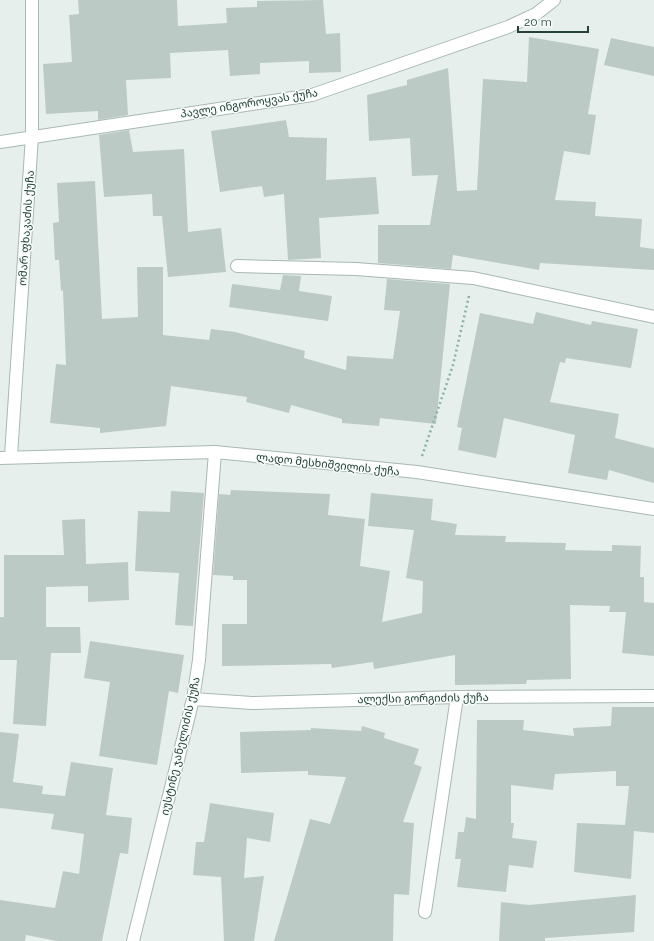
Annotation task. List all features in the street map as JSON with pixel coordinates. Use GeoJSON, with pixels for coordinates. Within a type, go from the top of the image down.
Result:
{"type":"FeatureCollection","features":[{"type":"Feature","properties":{"kind":"street","name":"ომარ ფხაკაძის ქუჩა"},"geometry":{"type":"LineString","coordinates":[[6,457],[32,136],[32,0]]}},
{"type":"Feature","properties":{"kind":"street","name":"პავლე ინგოროყვას ქუჩა"},"geometry":{"type":"LineString","coordinates":[[0,142],[312,95],[508,28],[536,14],[554,0]]}},
{"type":"Feature","properties":{"kind":"street"},"geometry":{"type":"LineString","coordinates":[[237,266],[356,269],[473,278],[654,317]]}},
{"type":"Feature","properties":{"kind":"street","name":"ლადო მესხიშვილის ქუჩა"},"geometry":{"type":"LineString","coordinates":[[6,457],[215,452],[417,472],[654,509]]}},
{"type":"Feature","properties":{"kind":"street","name":"იუსტინე ჯანელიძის ქუჩა"},"geometry":{"type":"LineString","coordinates":[[133,941],[193,699],[199,660],[215,452]]}},
{"type":"Feature","properties":{"kind":"street","name":"ალექსი გორგიძის ქუჩა"},"geometry":{"type":"LineString","coordinates":[[193,699],[252,703],[457,697],[654,696]]}},
{"type":"Feature","properties":{"kind":"street"},"geometry":{"type":"LineString","coordinates":[[425,912],[457,697]]}},
{"type":"Feature","properties":{"kind":"path"},"geometry":{"type":"LineString","coordinates":[[417,472],[453,365],[473,278]]}},
{"type":"Feature","properties":{"kind":"building"},"geometry":{"type":"Polygon","coordinates":[[[78,0],[177,0],[178,26],[227,23],[226,8],[257,7],[257,1],[323,0],[326,34],[340,33],[341,72],[309,73],[309,61],[260,63],[260,74],[230,76],[228,50],[170,53],[171,78],[126,80],[128,115],[98,120],[98,111],[46,114],[43,64],[72,62],[69,15],[79,14],[78,0]]]}},
{"type":"Feature","properties":{"kind":"building"},"geometry":{"type":"Polygon","coordinates":[[[529,37],[599,49],[588,114],[596,115],[590,155],[564,151],[555,200],[596,202],[595,216],[642,219],[640,247],[654,249],[654,270],[540,263],[539,270],[453,255],[451,269],[378,263],[378,225],[430,225],[438,175],[412,176],[410,138],[369,141],[367,95],[407,85],[407,80],[448,68],[457,191],[477,190],[483,79],[527,82],[529,37]]]}},
{"type":"Feature","properties":{"kind":"building"},"geometry":{"type":"Polygon","coordinates":[[[611,38],[654,47],[654,76],[604,65],[611,38]]]}},
{"type":"Feature","properties":{"kind":"building"},"geometry":{"type":"Polygon","coordinates":[[[286,120],[289,137],[327,138],[326,180],[376,177],[379,214],[319,218],[321,258],[288,260],[284,194],[264,197],[262,186],[220,192],[211,131],[286,120]]]}},
{"type":"Feature","properties":{"kind":"building"},"geometry":{"type":"Polygon","coordinates":[[[129,130],[133,152],[184,149],[188,232],[221,228],[226,272],[168,277],[162,216],[153,216],[152,194],[104,197],[99,135],[129,130]]]}},
{"type":"Feature","properties":{"kind":"building"},"geometry":{"type":"Polygon","coordinates":[[[95,181],[102,319],[138,317],[137,267],[163,267],[163,335],[209,340],[211,329],[235,332],[305,351],[304,358],[346,370],[347,356],[393,359],[400,311],[384,310],[387,279],[450,284],[436,424],[380,418],[379,426],[342,423],[342,419],[291,405],[289,413],[246,402],[247,397],[171,386],[166,426],[100,433],[100,428],[50,423],[56,364],[66,365],[63,290],[61,291],[59,260],[55,260],[53,223],[59,222],[57,183],[95,181]]]}},
{"type":"Feature","properties":{"kind":"building"},"geometry":{"type":"Polygon","coordinates":[[[283,275],[301,276],[299,291],[332,296],[328,321],[229,307],[232,284],[280,290],[283,275]]]}},
{"type":"Feature","properties":{"kind":"building"},"geometry":{"type":"Polygon","coordinates":[[[536,312],[591,325],[592,321],[638,329],[631,368],[566,358],[565,363],[560,362],[550,402],[619,414],[615,438],[654,448],[654,483],[609,470],[607,480],[568,473],[575,435],[504,418],[496,458],[458,450],[462,428],[457,427],[480,313],[533,324],[536,312]]]}},
{"type":"Feature","properties":{"kind":"building"},"geometry":{"type":"Polygon","coordinates":[[[231,490],[330,494],[328,515],[365,519],[360,566],[390,571],[382,622],[422,613],[423,581],[406,578],[414,530],[368,526],[371,493],[433,499],[431,520],[457,524],[455,535],[506,536],[505,542],[566,543],[565,550],[612,551],[612,545],[641,546],[640,577],[644,577],[644,602],[654,603],[654,656],[622,653],[626,612],[609,612],[610,606],[570,605],[571,679],[527,680],[526,684],[455,685],[455,655],[374,669],[373,662],[332,668],[331,664],[222,666],[222,624],[247,624],[247,580],[233,580],[233,576],[213,575],[219,494],[230,495],[231,490]]]}},
{"type":"Feature","properties":{"kind":"building"},"geometry":{"type":"Polygon","coordinates":[[[171,491],[204,493],[193,626],[175,625],[179,573],[135,571],[138,511],[170,512],[171,491]]]}},
{"type":"Feature","properties":{"kind":"building"},"geometry":{"type":"Polygon","coordinates":[[[85,519],[86,564],[128,562],[129,600],[88,602],[88,586],[46,587],[46,627],[80,627],[81,653],[51,653],[46,726],[13,724],[17,660],[0,660],[0,617],[4,617],[4,555],[64,555],[62,520],[85,519]]]}},
{"type":"Feature","properties":{"kind":"building"},"geometry":{"type":"Polygon","coordinates":[[[90,641],[184,655],[178,693],[169,691],[157,765],[99,756],[110,682],[84,678],[90,641]]]}},
{"type":"Feature","properties":{"kind":"building"},"geometry":{"type":"Polygon","coordinates":[[[612,707],[654,707],[654,833],[634,831],[631,879],[574,872],[577,823],[625,825],[629,786],[616,786],[616,771],[555,774],[553,790],[511,785],[511,823],[514,823],[512,838],[537,841],[533,868],[509,865],[506,892],[457,887],[461,859],[455,859],[458,832],[464,832],[466,817],[476,819],[477,720],[524,720],[523,730],[574,736],[573,728],[611,726],[612,707]]]}},
{"type":"Feature","properties":{"kind":"building"},"geometry":{"type":"Polygon","coordinates":[[[362,726],[385,733],[384,738],[419,749],[414,764],[422,767],[403,822],[414,823],[409,895],[394,894],[393,941],[274,941],[310,819],[330,824],[346,777],[308,775],[308,771],[241,773],[240,732],[311,730],[311,728],[361,731],[362,726]]]}},
{"type":"Feature","properties":{"kind":"building"},"geometry":{"type":"Polygon","coordinates":[[[0,732],[19,734],[13,782],[43,786],[42,794],[65,796],[71,762],[113,768],[106,815],[132,818],[128,854],[120,853],[102,941],[57,941],[26,935],[25,941],[0,941],[0,900],[55,908],[63,871],[79,874],[84,834],[51,829],[54,814],[0,808],[0,732]]]}},
{"type":"Feature","properties":{"kind":"building"},"geometry":{"type":"Polygon","coordinates":[[[210,803],[274,813],[270,842],[247,838],[244,878],[264,876],[254,941],[224,941],[221,877],[193,875],[196,842],[204,842],[210,803]]]}},
{"type":"Feature","properties":{"kind":"building"},"geometry":{"type":"Polygon","coordinates":[[[636,895],[634,932],[545,938],[545,941],[499,941],[501,902],[529,905],[636,895]]]}}]}
